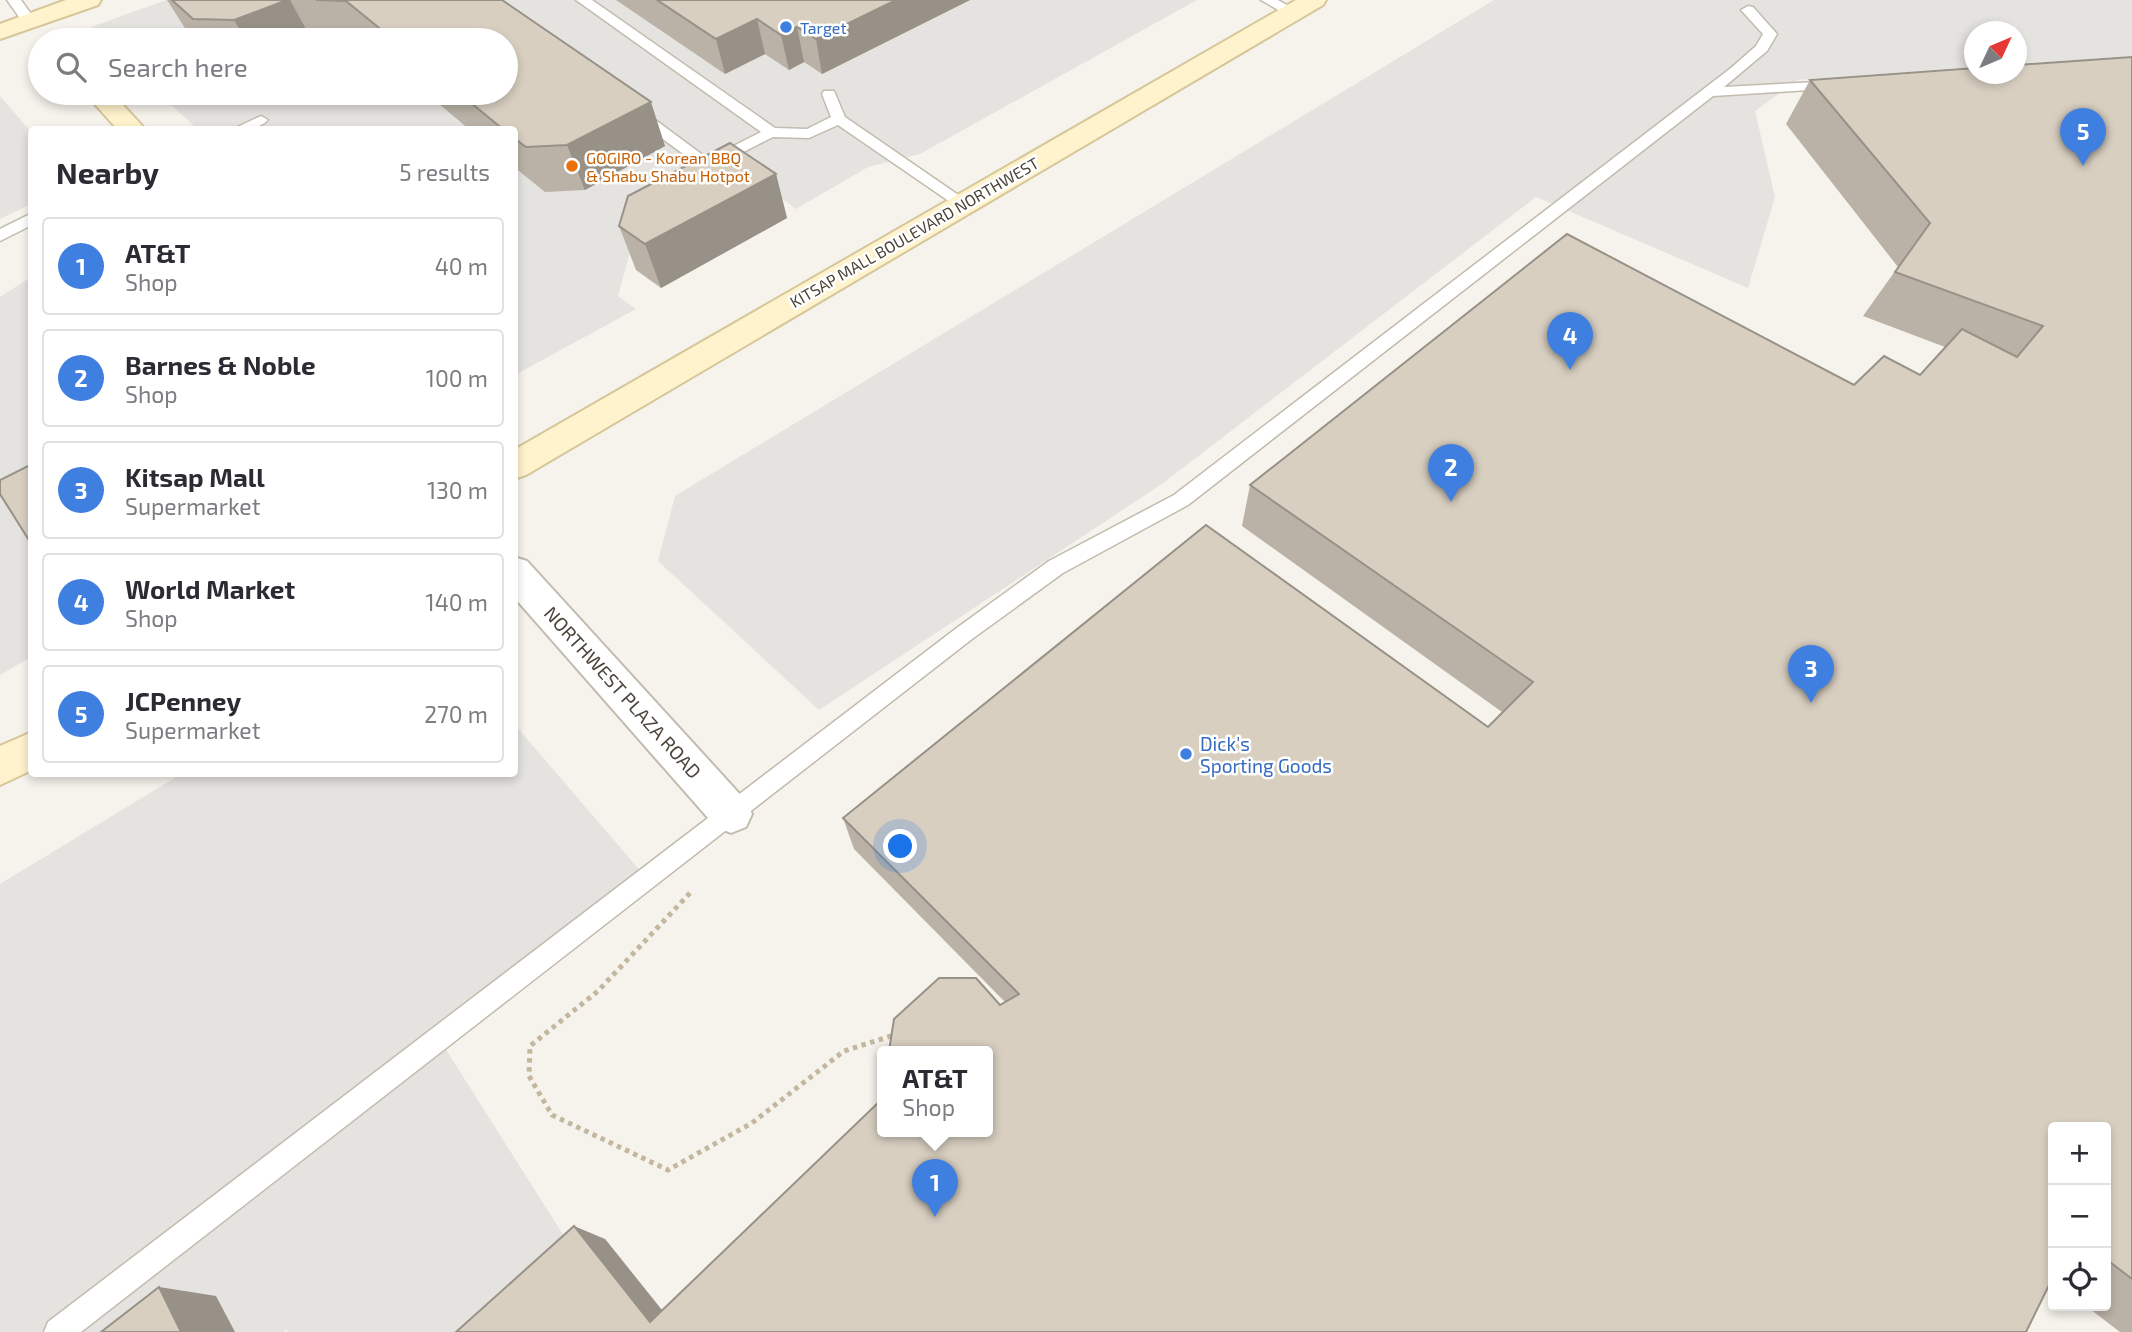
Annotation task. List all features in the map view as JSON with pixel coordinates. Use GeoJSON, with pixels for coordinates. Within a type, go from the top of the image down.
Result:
{"type":"FeatureCollection","features":[{"type":"Feature","properties":{"kind":"main road"},"geometry":{"type":"LineString","coordinates":[[0,32],[89,0]]}},
{"type":"Feature","properties":{"kind":"main road","name":"KITSAP MALL BOULEVARD NORTHWEST"},"geometry":{"type":"LineString","coordinates":[[518,464],[962,203],[1292,4]]}},
{"type":"Feature","properties":{"kind":"main road"},"geometry":{"type":"LineString","coordinates":[[29,21],[36,28]]}},
{"type":"Feature","properties":{"kind":"main road"},"geometry":{"type":"LineString","coordinates":[[110,105],[129,126]]}},
{"type":"Feature","properties":{"kind":"main road"},"geometry":{"type":"LineString","coordinates":[[0,767],[28,751]]}},
{"type":"Feature","properties":{"kind":"street","name":"NORTHWEST PLAZA ROAD"},"geometry":{"type":"LineString","coordinates":[[518,574],[731,814]]}},
{"type":"Feature","properties":{"kind":"lane"},"geometry":{"type":"LineString","coordinates":[[14,0],[29,21]]}},
{"type":"Feature","properties":{"kind":"lane"},"geometry":{"type":"LineString","coordinates":[[583,0],[771,132]]}},
{"type":"Feature","properties":{"kind":"lane"},"geometry":{"type":"LineString","coordinates":[[58,1332],[965,633],[1056,567],[1181,500],[1709,92],[1762,48],[1770,34],[1748,10]]}},
{"type":"Feature","properties":{"kind":"lane"},"geometry":{"type":"LineString","coordinates":[[1709,92],[1845,85]]}},
{"type":"Feature","properties":{"kind":"lane"},"geometry":{"type":"LineString","coordinates":[[829,94],[839,119],[962,203]]}},
{"type":"Feature","properties":{"kind":"lane"},"geometry":{"type":"LineString","coordinates":[[629,107],[707,165],[771,132],[809,134],[839,119]]}},
{"type":"Feature","properties":{"kind":"lane"},"geometry":{"type":"LineString","coordinates":[[248,126],[261,120]]}},
{"type":"Feature","properties":{"kind":"lane"},"geometry":{"type":"LineString","coordinates":[[0,236],[28,220]]}},
{"type":"Feature","properties":{"kind":"path"},"geometry":{"type":"LineString","coordinates":[[694,890],[598,991],[530,1046],[529,1076],[552,1115],[668,1170],[752,1123],[845,1051],[911,1029]]}},
{"type":"Feature","properties":{"kind":"shaded area"},"geometry":{"type":"Polygon","coordinates":[[[166,0],[1197,0],[920,154],[868,167],[796,209],[752,177],[634,238],[618,296],[636,309],[518,373],[518,126],[194,126],[172,105],[518,105],[518,28],[91,27],[166,0]]]}},
{"type":"Feature","properties":{"kind":"shaded area"},"geometry":{"type":"Polygon","coordinates":[[[1494,0],[2132,0],[2132,56],[2027,63],[2027,21],[1964,21],[1964,68],[1798,80],[1755,111],[1775,197],[1748,288],[1536,197],[1162,484],[819,710],[658,561],[675,496],[1494,0]]]}},
{"type":"Feature","properties":{"kind":"shaded area"},"geometry":{"type":"Polygon","coordinates":[[[0,96],[28,128],[28,205],[0,219],[0,96]]]}},
{"type":"Feature","properties":{"kind":"shaded area"},"geometry":{"type":"Polygon","coordinates":[[[28,279],[28,659],[0,675],[0,297],[28,279]]]}},
{"type":"Feature","properties":{"kind":"shaded area"},"geometry":{"type":"Polygon","coordinates":[[[518,728],[643,874],[438,1037],[581,1263],[503,1332],[288,1332],[286,1329],[283,1332],[0,1332],[0,884],[176,777],[518,777],[518,728]]]}},
{"type":"Feature","properties":{"kind":"building"},"geometry":{"type":"Polygon","coordinates":[[[172,0],[287,0],[234,20],[193,19],[172,0]]]}},
{"type":"Feature","properties":{"kind":"building"},"geometry":{"type":"Polygon","coordinates":[[[316,0],[502,0],[651,102],[567,145],[526,147],[518,141],[518,126],[499,126],[474,105],[518,105],[518,28],[379,28],[346,1],[316,0]]]}},
{"type":"Feature","properties":{"kind":"building"},"geometry":{"type":"Polygon","coordinates":[[[657,0],[896,0],[816,39],[797,27],[781,35],[757,19],[716,39],[657,0]]]}},
{"type":"Feature","properties":{"kind":"building"},"geometry":{"type":"Polygon","coordinates":[[[2132,57],[2132,1279],[2111,1263],[2111,1122],[2048,1122],[2048,1287],[2026,1332],[456,1332],[574,1226],[650,1322],[877,1104],[877,1137],[993,1137],[993,1046],[890,1046],[894,1019],[939,978],[976,978],[1000,1005],[1019,994],[843,818],[1206,525],[1488,727],[1533,682],[1250,485],[1567,234],[1854,385],[1884,356],[1920,375],[1962,329],[2017,357],[2043,326],[1895,272],[1930,223],[1810,80],[1964,69],[1964,84],[2027,84],[2027,64],[2132,57]]]}},
{"type":"Feature","properties":{"kind":"building"},"geometry":{"type":"Polygon","coordinates":[[[730,143],[776,174],[645,244],[619,226],[628,196],[730,143]]]}},
{"type":"Feature","properties":{"kind":"building"},"geometry":{"type":"Polygon","coordinates":[[[28,466],[28,539],[0,494],[0,480],[28,466]]]}},
{"type":"Feature","properties":{"kind":"building"},"geometry":{"type":"Polygon","coordinates":[[[159,1287],[181,1332],[101,1332],[159,1287]]]}},
{"type":"Feature","properties":{"kind":"place","name":"Target"},"geometry":{"type":"Point","coordinates":[786,27]}},
{"type":"Feature","properties":{"kind":"place","name":"GOGIRO - Korean BBQ & Shabu Shabu Hotpot"},"geometry":{"type":"Point","coordinates":[572,166]}},
{"type":"Feature","properties":{"kind":"place","name":"JCPenney"},"geometry":{"type":"Point","coordinates":[2083,166]}},
{"type":"Feature","properties":{"kind":"place","name":"World Market"},"geometry":{"type":"Point","coordinates":[1570,370]}},
{"type":"Feature","properties":{"kind":"place","name":"Barnes & Noble"},"geometry":{"type":"Point","coordinates":[1451,502]}},
{"type":"Feature","properties":{"kind":"place","name":"Kitsap Mall"},"geometry":{"type":"Point","coordinates":[1811,703]}},
{"type":"Feature","properties":{"kind":"place","name":"Dick's Sporting Goods"},"geometry":{"type":"Point","coordinates":[1186,754]}},
{"type":"Feature","properties":{"kind":"place","name":"AT&T"},"geometry":{"type":"Point","coordinates":[935,1217]}}]}
